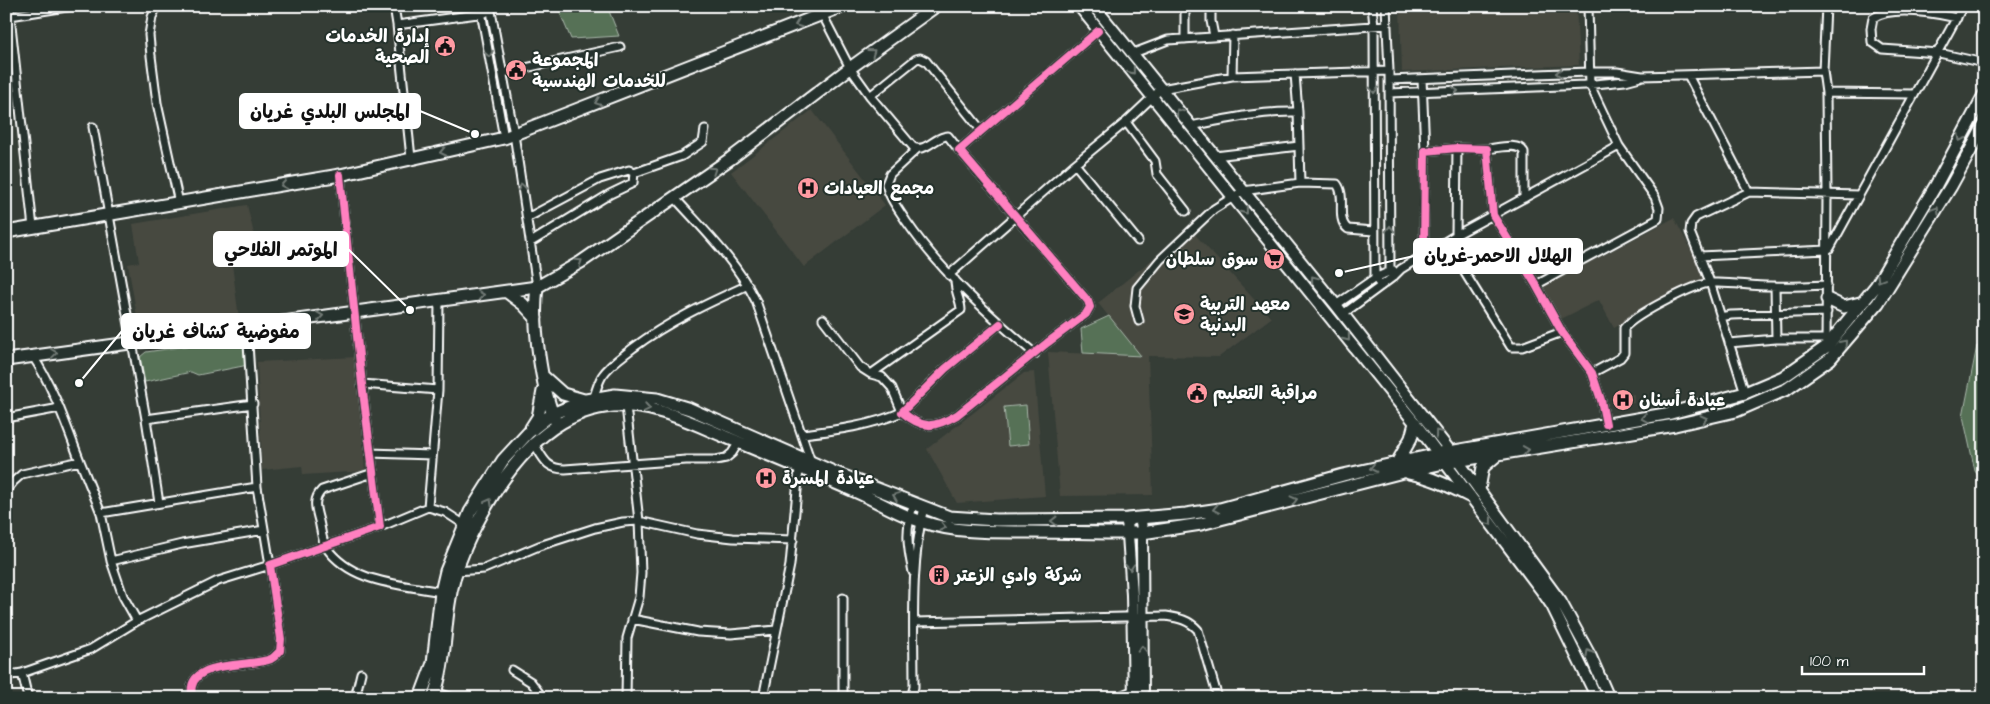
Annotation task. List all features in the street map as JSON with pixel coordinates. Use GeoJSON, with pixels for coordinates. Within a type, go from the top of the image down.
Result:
{"type":"FeatureCollection","features":[{"type":"Feature","properties":{"kind":"main road"},"geometry":{"type":"LineString","coordinates":[[6,232],[340,175],[509,136],[820,11],[843,6]]}},
{"type":"Feature","properties":{"kind":"main road"},"geometry":{"type":"LineString","coordinates":[[6,360],[538,287],[581,262],[730,158],[936,6]]}},
{"type":"Feature","properties":{"kind":"main road"},"geometry":{"type":"LineString","coordinates":[[1079,6],[1098,31],[1131,54],[1215,156],[1238,194],[1469,496],[1556,604],[1598,698]]}},
{"type":"Feature","properties":{"kind":"main road"},"geometry":{"type":"LineString","coordinates":[[1094,6],[1153,98],[1339,310],[1451,451],[1479,489],[1591,657],[1609,698]]}},
{"type":"Feature","properties":{"kind":"main road"},"geometry":{"type":"LineString","coordinates":[[1441,458],[1451,451],[1671,413],[1745,393],[1783,377],[1826,344],[1864,302],[1936,185],[1984,96]]}},
{"type":"Feature","properties":{"kind":"main road"},"geometry":{"type":"LineString","coordinates":[[544,378],[563,394],[590,399],[614,395],[634,396],[657,399],[690,409],[811,462],[949,517],[968,520],[1062,521],[1141,518],[1220,509],[1441,458],[1458,461],[1675,426],[1736,411],[1787,389],[1830,358],[1878,303],[1951,186],[1984,126]]}},
{"type":"Feature","properties":{"kind":"main road"},"geometry":{"type":"LineString","coordinates":[[538,287],[536,318],[539,350],[547,399],[559,417]]}},
{"type":"Feature","properties":{"kind":"main road"},"geometry":{"type":"LineString","coordinates":[[507,292],[523,304],[536,318]]}},
{"type":"Feature","properties":{"kind":"main road"},"geometry":{"type":"LineString","coordinates":[[1827,299],[1844,307],[1864,302]]}},
{"type":"Feature","properties":{"kind":"main road"},"geometry":{"type":"LineString","coordinates":[[420,698],[432,663],[441,592],[452,554],[512,468],[530,437],[538,417],[544,378]]}},
{"type":"Feature","properties":{"kind":"main road"},"geometry":{"type":"LineString","coordinates":[[530,437],[590,399]]}},
{"type":"Feature","properties":{"kind":"main road"},"geometry":{"type":"LineString","coordinates":[[559,417],[605,407],[626,406],[657,410],[738,442],[920,522],[946,529],[1142,533],[1201,524],[1274,498]]}},
{"type":"Feature","properties":{"kind":"main road"},"geometry":{"type":"LineString","coordinates":[[1400,467],[1415,424]]}},
{"type":"Feature","properties":{"kind":"main road"},"geometry":{"type":"LineString","coordinates":[[1479,489],[1483,467],[1498,454]]}},
{"type":"Feature","properties":{"kind":"main road"},"geometry":{"type":"LineString","coordinates":[[1400,467],[1447,484],[1469,496]]}},
{"type":"Feature","properties":{"kind":"main road"},"geometry":{"type":"LineString","coordinates":[[1127,518],[1143,698]]}},
{"type":"Feature","properties":{"kind":"main road"},"geometry":{"type":"LineString","coordinates":[[1134,694],[1142,533],[1141,518]]}},
{"type":"Feature","properties":{"kind":"main road"},"geometry":{"type":"LineString","coordinates":[[434,695],[443,665],[449,603],[469,528]]}},
{"type":"Feature","properties":{"kind":"street"},"geometry":{"type":"LineString","coordinates":[[7,6],[33,228]]}},
{"type":"Feature","properties":{"kind":"street"},"geometry":{"type":"LineString","coordinates":[[8,16],[73,6]]}},
{"type":"Feature","properties":{"kind":"street"},"geometry":{"type":"LineString","coordinates":[[157,6],[152,18],[149,35],[151,56],[157,103],[179,203]]}},
{"type":"Feature","properties":{"kind":"street"},"geometry":{"type":"LineString","coordinates":[[394,6],[411,158]]}},
{"type":"Feature","properties":{"kind":"street"},"geometry":{"type":"LineString","coordinates":[[1185,39],[1186,6]]}},
{"type":"Feature","properties":{"kind":"street"},"geometry":{"type":"LineString","coordinates":[[1211,6],[1214,36]]}},
{"type":"Feature","properties":{"kind":"street"},"geometry":{"type":"LineString","coordinates":[[1372,6],[1374,26],[1375,278],[1381,286]]}},
{"type":"Feature","properties":{"kind":"street"},"geometry":{"type":"LineString","coordinates":[[1339,310],[1381,286],[1392,274],[1389,71],[1386,6]]}},
{"type":"Feature","properties":{"kind":"street"},"geometry":{"type":"LineString","coordinates":[[1536,285],[1658,219],[1659,208],[1655,198],[1619,146],[1590,85],[1588,6]]}},
{"type":"Feature","properties":{"kind":"street"},"geometry":{"type":"LineString","coordinates":[[1729,343],[1776,340],[1826,344],[1828,285],[1826,93],[1823,71],[1826,6]]}},
{"type":"Feature","properties":{"kind":"street"},"geometry":{"type":"LineString","coordinates":[[1827,250],[1939,53],[1963,6]]}},
{"type":"Feature","properties":{"kind":"street"},"geometry":{"type":"LineString","coordinates":[[397,25],[491,9],[503,73],[509,136]]}},
{"type":"Feature","properties":{"kind":"street"},"geometry":{"type":"LineString","coordinates":[[480,10],[527,218],[538,287]]}},
{"type":"Feature","properties":{"kind":"street"},"geometry":{"type":"LineString","coordinates":[[820,11],[850,68],[870,96],[913,147],[917,149]]}},
{"type":"Feature","properties":{"kind":"street"},"geometry":{"type":"LineString","coordinates":[[1956,18],[1892,11],[1881,13],[1873,18],[1871,29],[1872,42],[1882,49],[1939,53],[1984,63]]}},
{"type":"Feature","properties":{"kind":"street"},"geometry":{"type":"LineString","coordinates":[[1131,54],[1159,42],[1185,39],[1233,34],[1272,34],[1387,25]]}},
{"type":"Feature","properties":{"kind":"street"},"geometry":{"type":"LineString","coordinates":[[959,150],[980,130],[1098,31]]}},
{"type":"Feature","properties":{"kind":"street"},"geometry":{"type":"LineString","coordinates":[[1232,76],[1233,34]]}},
{"type":"Feature","properties":{"kind":"street"},"geometry":{"type":"LineString","coordinates":[[503,73],[620,47]]}},
{"type":"Feature","properties":{"kind":"street"},"geometry":{"type":"LineString","coordinates":[[870,96],[916,59],[920,58],[926,61],[980,130]]}},
{"type":"Feature","properties":{"kind":"street"},"geometry":{"type":"LineString","coordinates":[[952,278],[1075,164],[1126,122],[1161,89],[1232,76],[1389,71]]}},
{"type":"Feature","properties":{"kind":"street"},"geometry":{"type":"LineString","coordinates":[[1389,80],[1589,72],[1617,72],[1642,76],[1823,71]]}},
{"type":"Feature","properties":{"kind":"street"},"geometry":{"type":"LineString","coordinates":[[1295,74],[1300,146],[1300,183]]}},
{"type":"Feature","properties":{"kind":"street"},"geometry":{"type":"LineString","coordinates":[[1688,75],[1749,192]]}},
{"type":"Feature","properties":{"kind":"street"},"geometry":{"type":"LineString","coordinates":[[1389,93],[1590,85],[1625,81],[1642,76]]}},
{"type":"Feature","properties":{"kind":"street"},"geometry":{"type":"LineString","coordinates":[[1422,79],[1425,151],[1424,255]]}},
{"type":"Feature","properties":{"kind":"street"},"geometry":{"type":"LineString","coordinates":[[1826,93],[1914,94]]}},
{"type":"Feature","properties":{"kind":"street"},"geometry":{"type":"LineString","coordinates":[[1191,126],[1247,115],[1298,112]]}},
{"type":"Feature","properties":{"kind":"street"},"geometry":{"type":"LineString","coordinates":[[1126,122],[1155,162],[1157,174],[1186,211]]}},
{"type":"Feature","properties":{"kind":"street"},"geometry":{"type":"LineString","coordinates":[[93,127],[103,187],[110,214],[159,502]]}},
{"type":"Feature","properties":{"kind":"street"},"geometry":{"type":"LineString","coordinates":[[527,218],[600,179],[628,170],[634,173],[682,156],[703,142],[705,129]]}},
{"type":"Feature","properties":{"kind":"street"},"geometry":{"type":"LineString","coordinates":[[823,319],[860,367],[871,374],[882,377],[892,388],[902,412],[911,420],[926,426],[933,426],[942,424],[957,415],[1035,354],[1086,314],[1090,307],[1088,301],[1018,216],[948,136],[943,136],[917,149],[890,174],[886,184],[900,213],[921,242],[952,278],[1000,324],[1035,354]]}},
{"type":"Feature","properties":{"kind":"street"},"geometry":{"type":"LineString","coordinates":[[1215,156],[1300,146]]}},
{"type":"Feature","properties":{"kind":"street"},"geometry":{"type":"LineString","coordinates":[[1425,151],[1517,146],[1522,148],[1524,152],[1524,198]]}},
{"type":"Feature","properties":{"kind":"street"},"geometry":{"type":"LineString","coordinates":[[1339,310],[1375,278],[1392,274],[1492,214],[1619,146]]}},
{"type":"Feature","properties":{"kind":"street"},"geometry":{"type":"LineString","coordinates":[[1457,148],[1456,235],[1459,256],[1465,272],[1512,347],[1522,347],[1562,332]]}},
{"type":"Feature","properties":{"kind":"street"},"geometry":{"type":"LineString","coordinates":[[1488,149],[1492,214],[1536,285],[1562,332],[1592,373],[1601,400],[1606,424]]}},
{"type":"Feature","properties":{"kind":"street"},"geometry":{"type":"LineString","coordinates":[[1075,164],[1138,241]]}},
{"type":"Feature","properties":{"kind":"street"},"geometry":{"type":"LineString","coordinates":[[530,242],[610,194],[633,183],[634,173]]}},
{"type":"Feature","properties":{"kind":"street"},"geometry":{"type":"LineString","coordinates":[[340,175],[362,384],[380,527]]}},
{"type":"Feature","properties":{"kind":"street"},"geometry":{"type":"LineString","coordinates":[[1139,321],[1135,306],[1137,288],[1160,260],[1195,225],[1214,209],[1238,194],[1300,183],[1337,184],[1342,190],[1342,220],[1345,226],[1348,229],[1374,231]]}},
{"type":"Feature","properties":{"kind":"street"},"geometry":{"type":"LineString","coordinates":[[1745,393],[1710,282],[1690,232],[1691,224],[1696,217],[1749,192],[1859,195]]}},
{"type":"Feature","properties":{"kind":"street"},"geometry":{"type":"LineString","coordinates":[[674,197],[716,244],[748,284],[756,301],[811,462]]}},
{"type":"Feature","properties":{"kind":"street"},"geometry":{"type":"LineString","coordinates":[[1700,256],[1827,250]]}},
{"type":"Feature","properties":{"kind":"street"},"geometry":{"type":"LineString","coordinates":[[871,374],[961,310],[952,278]]}},
{"type":"Feature","properties":{"kind":"street"},"geometry":{"type":"LineString","coordinates":[[1592,373],[1620,358],[1624,353],[1624,328],[1631,320],[1663,302],[1710,282],[1775,286],[1828,285]]}},
{"type":"Feature","properties":{"kind":"street"},"geometry":{"type":"LineString","coordinates":[[590,399],[602,375],[620,358],[650,335],[681,316],[748,284]]}},
{"type":"Feature","properties":{"kind":"street"},"geometry":{"type":"LineString","coordinates":[[1775,286],[1776,340]]}},
{"type":"Feature","properties":{"kind":"street"},"geometry":{"type":"LineString","coordinates":[[428,507],[438,390],[439,300]]}},
{"type":"Feature","properties":{"kind":"street"},"geometry":{"type":"LineString","coordinates":[[1720,317],[1827,312]]}},
{"type":"Feature","properties":{"kind":"street"},"geometry":{"type":"LineString","coordinates":[[803,434],[840,430],[882,421],[902,412],[945,369],[1000,324]]}},
{"type":"Feature","properties":{"kind":"street"},"geometry":{"type":"LineString","coordinates":[[192,698],[192,686],[197,677],[213,669],[269,660],[280,651],[281,639],[257,487],[247,327]]}},
{"type":"Feature","properties":{"kind":"street"},"geometry":{"type":"LineString","coordinates":[[32,355],[41,368],[60,408],[101,513],[111,561],[124,596],[137,621]]}},
{"type":"Feature","properties":{"kind":"street"},"geometry":{"type":"LineString","coordinates":[[362,384],[438,390]]}},
{"type":"Feature","properties":{"kind":"street"},"geometry":{"type":"LineString","coordinates":[[146,419],[253,404]]}},
{"type":"Feature","properties":{"kind":"street"},"geometry":{"type":"LineString","coordinates":[[626,406],[639,521],[642,573],[639,597],[627,638],[626,698]]}},
{"type":"Feature","properties":{"kind":"street"},"geometry":{"type":"LineString","coordinates":[[6,418],[60,408]]}},
{"type":"Feature","properties":{"kind":"street"},"geometry":{"type":"LineString","coordinates":[[530,437],[546,463],[555,469],[726,458],[732,453],[738,442]]}},
{"type":"Feature","properties":{"kind":"street"},"geometry":{"type":"LineString","coordinates":[[370,454],[432,455]]}},
{"type":"Feature","properties":{"kind":"street"},"geometry":{"type":"LineString","coordinates":[[6,491],[22,474],[80,461]]}},
{"type":"Feature","properties":{"kind":"street"},"geometry":{"type":"LineString","coordinates":[[762,698],[784,599],[793,540],[799,469]]}},
{"type":"Feature","properties":{"kind":"street"},"geometry":{"type":"LineString","coordinates":[[373,473],[322,490],[316,495],[314,504],[325,546],[345,567],[356,573],[371,578],[441,592]]}},
{"type":"Feature","properties":{"kind":"street"},"geometry":{"type":"LineString","coordinates":[[101,513],[257,487]]}},
{"type":"Feature","properties":{"kind":"street"},"geometry":{"type":"LineString","coordinates":[[915,577],[908,550],[907,533],[909,517],[919,505]]}},
{"type":"Feature","properties":{"kind":"street"},"geometry":{"type":"LineString","coordinates":[[911,698],[914,687],[915,577],[920,522],[919,505]]}},
{"type":"Feature","properties":{"kind":"street"},"geometry":{"type":"LineString","coordinates":[[6,676],[22,673],[91,649],[137,621],[218,581],[380,527],[428,507],[445,512],[469,528]]}},
{"type":"Feature","properties":{"kind":"street"},"geometry":{"type":"LineString","coordinates":[[456,571],[484,569],[539,546],[607,524],[639,521],[697,534],[734,538],[793,540]]}},
{"type":"Feature","properties":{"kind":"street"},"geometry":{"type":"LineString","coordinates":[[111,561],[182,544],[264,530]]}},
{"type":"Feature","properties":{"kind":"street"},"geometry":{"type":"LineString","coordinates":[[843,598],[843,698]]}},
{"type":"Feature","properties":{"kind":"street"},"geometry":{"type":"LineString","coordinates":[[914,622],[1166,616],[1180,618],[1191,622],[1198,630],[1218,698]]}},
{"type":"Feature","properties":{"kind":"street"},"geometry":{"type":"LineString","coordinates":[[632,619],[698,632],[731,634],[776,630]]}},
{"type":"Feature","properties":{"kind":"street"},"geometry":{"type":"LineString","coordinates":[[512,670],[531,682],[543,698]]}},
{"type":"Feature","properties":{"kind":"street"},"geometry":{"type":"LineString","coordinates":[[22,673],[28,698]]}},
{"type":"Feature","properties":{"kind":"street"},"geometry":{"type":"LineString","coordinates":[[355,698],[361,673]]}},
{"type":"Feature","properties":{"kind":"street"},"geometry":{"type":"LineString","coordinates":[[914,687],[917,698]]}},
{"type":"Feature","properties":{"kind":"street"},"geometry":{"type":"LineString","coordinates":[[1115,698],[1134,694]]}},
{"type":"Feature","properties":{"kind":"street"},"geometry":{"type":"LineString","coordinates":[[434,695],[453,698]]}},
{"type":"Feature","properties":{"kind":"shaded area"},"geometry":{"type":"Polygon","coordinates":[[[1400,6],[1576,6],[1579,65],[1402,72],[1400,6]]]}},
{"type":"Feature","properties":{"kind":"shaded area","name":"مجمع العيادات"},"geometry":{"type":"Polygon","coordinates":[[[812,110],[885,205],[804,267],[731,172],[812,110]]]}},
{"type":"Feature","properties":{"kind":"shaded area"},"geometry":{"type":"Polygon","coordinates":[[[247,205],[260,259],[232,264],[239,319],[140,334],[128,264],[139,262],[133,224],[247,205]]]}},
{"type":"Feature","properties":{"kind":"shaded area"},"geometry":{"type":"Polygon","coordinates":[[[1674,218],[1706,278],[1614,328],[1599,300],[1559,320],[1541,288],[1674,218]]]}},
{"type":"Feature","properties":{"kind":"shaded area"},"geometry":{"type":"Polygon","coordinates":[[[1190,229],[1271,318],[1219,357],[1148,356],[1153,495],[1060,496],[1048,352],[1140,356],[1098,303],[1190,229]]]}},
{"type":"Feature","properties":{"kind":"shaded area"},"geometry":{"type":"Polygon","coordinates":[[[356,357],[365,471],[303,475],[302,466],[262,470],[257,362],[356,357]]]}},
{"type":"Feature","properties":{"kind":"shaded area"},"geometry":{"type":"Polygon","coordinates":[[[1034,372],[1045,496],[957,503],[927,449],[1024,373],[1034,372]]]}},
{"type":"Feature","properties":{"kind":"shaded area","name":"عيادة أسنان"},"geometry":{"type":"Polygon","coordinates":[[[1634,394],[1634,403],[1613,407],[1610,397],[1634,394]]]}},
{"type":"Feature","properties":{"kind":"green space"},"geometry":{"type":"Polygon","coordinates":[[[557,6],[607,6],[619,36],[571,39],[557,6]]]}},
{"type":"Feature","properties":{"kind":"green space"},"geometry":{"type":"Polygon","coordinates":[[[1109,316],[1141,356],[1083,353],[1081,329],[1109,316]]]}},
{"type":"Feature","properties":{"kind":"green space"},"geometry":{"type":"Polygon","coordinates":[[[246,339],[248,365],[198,375],[191,372],[145,382],[140,357],[146,352],[246,339]]]}},
{"type":"Feature","properties":{"kind":"green space"},"geometry":{"type":"Polygon","coordinates":[[[1977,346],[1984,347],[1984,484],[1975,471],[1963,416],[1977,346]]]}},
{"type":"Feature","properties":{"kind":"green space"},"geometry":{"type":"Polygon","coordinates":[[[1026,405],[1029,444],[1008,446],[1004,407],[1026,405]]]}},
{"type":"Feature","properties":{"kind":"cycle path"},"geometry":{"type":"LineString","coordinates":[[1000,324],[945,369],[902,412],[916,422],[929,425],[942,423],[957,415],[1086,314],[1090,307],[1088,301],[959,150],[1098,31]]}},
{"type":"Feature","properties":{"kind":"cycle path"},"geometry":{"type":"LineString","coordinates":[[1424,255],[1425,151],[1457,148],[1487,149],[1493,215],[1562,332],[1592,373],[1601,400],[1606,424]]}},
{"type":"Feature","properties":{"kind":"cycle path"},"geometry":{"type":"LineString","coordinates":[[192,698],[192,686],[196,678],[204,672],[215,668],[263,661],[272,658],[280,651],[281,639],[270,565],[380,527],[362,384],[340,175]]}},
{"type":"Feature","properties":{"kind":"place","name":"إدارة الخدمات الصحية"},"geometry":{"type":"Point","coordinates":[445,46]}},
{"type":"Feature","properties":{"kind":"place","name":"المجموعة للخدمات الهندسية"},"geometry":{"type":"Point","coordinates":[516,70]}},
{"type":"Feature","properties":{"kind":"place","name":"المجلس البلدي غريان"},"geometry":{"type":"Point","coordinates":[475,134]}},
{"type":"Feature","properties":{"kind":"place","name":"مجمع العيادات"},"geometry":{"type":"Point","coordinates":[808,188]}},
{"type":"Feature","properties":{"kind":"place","name":"سوق سلطان"},"geometry":{"type":"Point","coordinates":[1274,259]}},
{"type":"Feature","properties":{"kind":"place","name":"الهلال الاحمر-غريان"},"geometry":{"type":"Point","coordinates":[1339,273]}},
{"type":"Feature","properties":{"kind":"place","name":"الموتمر الفلاحي"},"geometry":{"type":"Point","coordinates":[410,310]}},
{"type":"Feature","properties":{"kind":"place","name":"معهد التربية البدنية"},"geometry":{"type":"Point","coordinates":[1184,314]}},
{"type":"Feature","properties":{"kind":"place","name":"مفوضية كشاف غريان"},"geometry":{"type":"Point","coordinates":[79,383]}},
{"type":"Feature","properties":{"kind":"place","name":"مراقبة التعليم"},"geometry":{"type":"Point","coordinates":[1197,393]}},
{"type":"Feature","properties":{"kind":"place","name":"عيادة أسنان"},"geometry":{"type":"Point","coordinates":[1623,400]}},
{"type":"Feature","properties":{"kind":"place","name":"عيادة المسرة"},"geometry":{"type":"Point","coordinates":[766,478]}},
{"type":"Feature","properties":{"kind":"place","name":"شركة وادي الزعتر"},"geometry":{"type":"Point","coordinates":[939,575]}}]}
